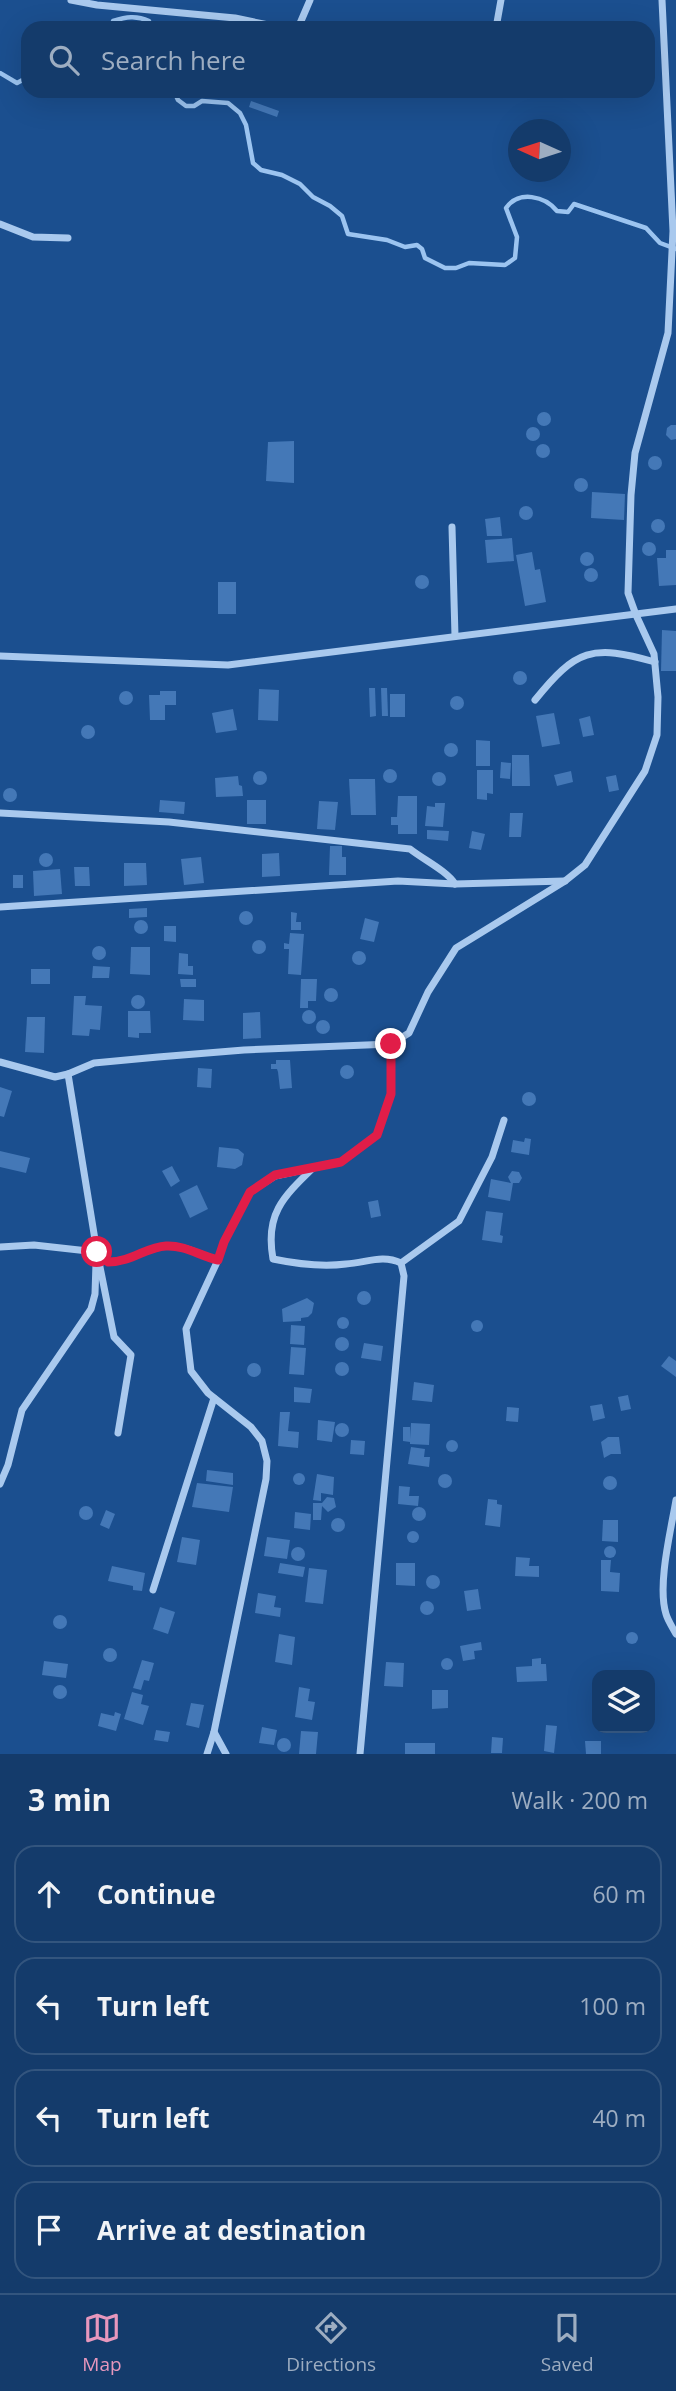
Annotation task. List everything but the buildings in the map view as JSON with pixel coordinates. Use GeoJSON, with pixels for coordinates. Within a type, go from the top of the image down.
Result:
{"type":"FeatureCollection","features":[{"type":"Feature","properties":{"kind":"street"},"geometry":{"type":"LineString","coordinates":[[71,0],[250,21]]}},
{"type":"Feature","properties":{"kind":"street"},"geometry":{"type":"LineString","coordinates":[[301,21],[310,0]]}},
{"type":"Feature","properties":{"kind":"street"},"geometry":{"type":"LineString","coordinates":[[497,21],[501,0]]}},
{"type":"Feature","properties":{"kind":"street"},"geometry":{"type":"LineString","coordinates":[[0,1062],[55,1077],[94,1063],[158,1056],[391,1044],[409,1032],[428,992],[456,948],[565,881],[585,865],[645,771],[657,735],[655,662],[628,593],[635,453],[668,333],[673,285],[662,0]]}},
{"type":"Feature","properties":{"kind":"street"},"geometry":{"type":"LineString","coordinates":[[0,224],[33,236],[68,238]]}},
{"type":"Feature","properties":{"kind":"street"},"geometry":{"type":"LineString","coordinates":[[452,527],[455,636]]}},
{"type":"Feature","properties":{"kind":"street"},"geometry":{"type":"LineString","coordinates":[[0,656],[228,665],[676,609]]}},
{"type":"Feature","properties":{"kind":"street"},"geometry":{"type":"LineString","coordinates":[[535,700],[558,671],[582,655],[621,652],[655,662]]}},
{"type":"Feature","properties":{"kind":"street"},"geometry":{"type":"LineString","coordinates":[[0,813],[169,822],[410,849],[450,875],[455,884]]}},
{"type":"Feature","properties":{"kind":"street"},"geometry":{"type":"LineString","coordinates":[[0,907],[398,881],[455,884],[565,881]]}},
{"type":"Feature","properties":{"kind":"street"},"geometry":{"type":"LineString","coordinates":[[359,1754],[404,1276],[401,1263],[390,1257],[345,1265],[294,1263],[273,1259],[270,1238],[276,1211],[313,1168],[341,1162],[377,1135],[391,1094],[391,1044]]}},
{"type":"Feature","properties":{"kind":"street"},"geometry":{"type":"LineString","coordinates":[[68,1074],[97,1252],[114,1337],[131,1355],[118,1433]]}},
{"type":"Feature","properties":{"kind":"street"},"geometry":{"type":"LineString","coordinates":[[401,1263],[459,1222],[492,1157],[504,1120]]}},
{"type":"Feature","properties":{"kind":"street"},"geometry":{"type":"LineString","coordinates":[[207,1754],[214,1732],[266,1479],[267,1461],[262,1441],[257,1434],[214,1398],[191,1371],[186,1329],[224,1242],[250,1192],[275,1175],[341,1162]]}},
{"type":"Feature","properties":{"kind":"street"},"geometry":{"type":"LineString","coordinates":[[0,1247],[34,1245],[97,1252],[108,1262],[122,1262],[163,1246],[184,1247],[200,1256],[218,1260]]}},
{"type":"Feature","properties":{"kind":"street"},"geometry":{"type":"LineString","coordinates":[[0,1484],[8,1465],[22,1410],[90,1309],[94,1294],[97,1252]]}},
{"type":"Feature","properties":{"kind":"street"},"geometry":{"type":"LineString","coordinates":[[153,1590],[214,1398]]}},
{"type":"Feature","properties":{"kind":"street"},"geometry":{"type":"LineString","coordinates":[[676,1500],[664,1590],[666,1614],[676,1634]]}},
{"type":"Feature","properties":{"kind":"street"},"geometry":{"type":"LineString","coordinates":[[214,1732],[226,1754]]}},
{"type":"Feature","properties":{"kind":"waterway"},"geometry":{"type":"LineString","coordinates":[[113,21],[131,17],[149,21]]}},
{"type":"Feature","properties":{"kind":"waterway"},"geometry":{"type":"LineString","coordinates":[[0,73],[17,83],[21,81]]}},
{"type":"Feature","properties":{"kind":"waterway"},"geometry":{"type":"LineString","coordinates":[[177,98],[186,106],[194,106],[202,101],[228,103],[240,113],[246,125],[253,163],[261,170],[282,175],[300,184],[313,197],[330,206],[342,216],[348,234],[387,240],[405,247],[417,245],[422,249],[425,258],[445,268],[456,268],[469,263],[505,265],[515,258],[517,237],[506,208],[511,202],[525,197],[546,202],[557,211],[568,212],[574,204],[646,228],[660,243],[676,249]]}},
{"type":"Feature","properties":{"kind":"route"},"geometry":{"type":"LineString","coordinates":[[97,1252],[108,1262],[122,1262],[163,1246],[184,1247],[200,1256],[218,1260],[224,1242],[250,1192],[275,1175],[341,1162],[377,1135],[391,1094],[391,1044]]}}]}
